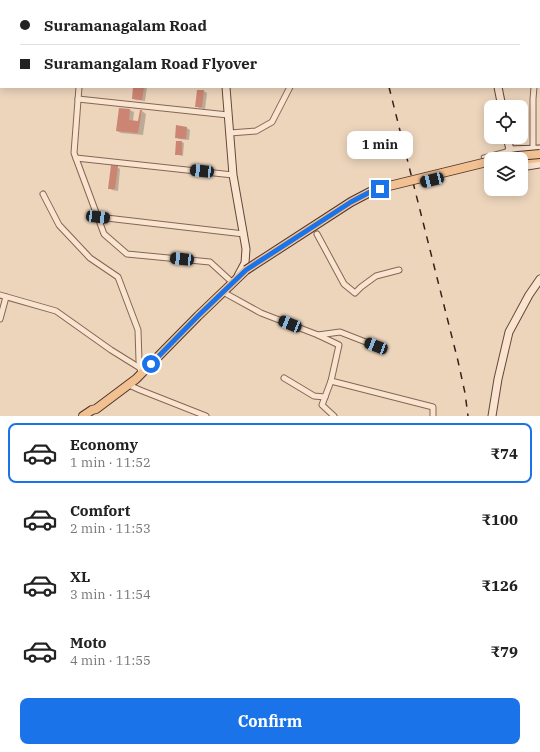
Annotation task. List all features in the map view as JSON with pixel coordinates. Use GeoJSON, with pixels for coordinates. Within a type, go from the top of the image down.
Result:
{"type":"FeatureCollection","features":[{"type":"Feature","properties":{"kind":"main road"},"geometry":{"type":"LineString","coordinates":[[528,154],[538,151]]}},
{"type":"Feature","properties":{"kind":"main road"},"geometry":{"type":"LineString","coordinates":[[528,159],[540,158]]}},
{"type":"Feature","properties":{"kind":"main road"},"geometry":{"type":"LineString","coordinates":[[83,416],[92,410],[94,413],[129,385],[141,371],[235,282],[351,202],[370,192],[389,186],[484,163]]}},
{"type":"Feature","properties":{"kind":"main road"},"geometry":{"type":"LineString","coordinates":[[248,273],[354,205],[372,196],[390,190],[484,167]]}},
{"type":"Feature","properties":{"kind":"street"},"geometry":{"type":"LineString","coordinates":[[79,88],[74,153],[104,234],[127,254],[210,262],[235,282],[245,263],[246,248],[233,175],[226,88]]}},
{"type":"Feature","properties":{"kind":"street"},"geometry":{"type":"LineString","coordinates":[[230,133],[256,131],[272,122],[289,88]]}},
{"type":"Feature","properties":{"kind":"street"},"geometry":{"type":"LineString","coordinates":[[498,88],[501,100]]}},
{"type":"Feature","properties":{"kind":"street"},"geometry":{"type":"LineString","coordinates":[[509,144],[510,150],[538,151],[533,99],[534,88]]}},
{"type":"Feature","properties":{"kind":"street"},"geometry":{"type":"LineString","coordinates":[[78,99],[228,114]]}},
{"type":"Feature","properties":{"kind":"street"},"geometry":{"type":"LineString","coordinates":[[76,158],[233,175]]}},
{"type":"Feature","properties":{"kind":"street"},"geometry":{"type":"LineString","coordinates":[[528,166],[540,164]]}},
{"type":"Feature","properties":{"kind":"street"},"geometry":{"type":"LineString","coordinates":[[43,194],[59,225],[90,258],[118,277],[138,330],[139,361],[141,371]]}},
{"type":"Feature","properties":{"kind":"street"},"geometry":{"type":"LineString","coordinates":[[98,217],[244,234]]}},
{"type":"Feature","properties":{"kind":"street"},"geometry":{"type":"LineString","coordinates":[[317,234],[344,284],[356,293],[361,287],[376,276],[399,270]]}},
{"type":"Feature","properties":{"kind":"street"},"geometry":{"type":"LineString","coordinates":[[492,416],[498,379],[509,332],[529,295],[540,279]]}},
{"type":"Feature","properties":{"kind":"street"},"geometry":{"type":"LineString","coordinates":[[223,292],[261,312],[318,335],[339,346],[331,381],[322,405],[334,416]]}},
{"type":"Feature","properties":{"kind":"street"},"geometry":{"type":"LineString","coordinates":[[0,295],[56,311],[141,371]]}},
{"type":"Feature","properties":{"kind":"street"},"geometry":{"type":"LineString","coordinates":[[0,319],[6,297]]}},
{"type":"Feature","properties":{"kind":"street"},"geometry":{"type":"LineString","coordinates":[[318,335],[340,332],[376,346]]}},
{"type":"Feature","properties":{"kind":"street"},"geometry":{"type":"LineString","coordinates":[[284,378],[314,396],[325,398]]}},
{"type":"Feature","properties":{"kind":"street"},"geometry":{"type":"LineString","coordinates":[[331,381],[433,407],[434,416]]}},
{"type":"Feature","properties":{"kind":"street"},"geometry":{"type":"LineString","coordinates":[[129,385],[206,416]]}},
{"type":"Feature","properties":{"kind":"lane"},"geometry":{"type":"LineString","coordinates":[[483,156],[510,150]]}},
{"type":"Feature","properties":{"kind":"building"},"geometry":{"type":"Polygon","coordinates":[[[133,88],[144,88],[142,100],[132,99],[133,88]]]}},
{"type":"Feature","properties":{"kind":"building"},"geometry":{"type":"Polygon","coordinates":[[[197,90],[204,90],[202,107],[195,107],[197,90]]]}},
{"type":"Feature","properties":{"kind":"building"},"geometry":{"type":"Polygon","coordinates":[[[119,108],[130,109],[129,120],[138,121],[140,110],[142,110],[138,133],[116,131],[119,108]]]}},
{"type":"Feature","properties":{"kind":"building"},"geometry":{"type":"Polygon","coordinates":[[[176,125],[187,127],[186,139],[175,138],[176,125]]]}},
{"type":"Feature","properties":{"kind":"building"},"geometry":{"type":"Polygon","coordinates":[[[176,141],[182,141],[182,155],[175,155],[176,141]]]}},
{"type":"Feature","properties":{"kind":"building"},"geometry":{"type":"Polygon","coordinates":[[[111,165],[118,166],[115,189],[108,189],[111,165]]]}},
{"type":"Feature","properties":{"kind":"railway"},"geometry":{"type":"LineString","coordinates":[[389,88],[458,361],[468,416]]}},
{"type":"Feature","properties":{"kind":"route"},"geometry":{"type":"LineString","coordinates":[[151,364],[246,270],[351,202],[370,192],[380,189]]}}]}
